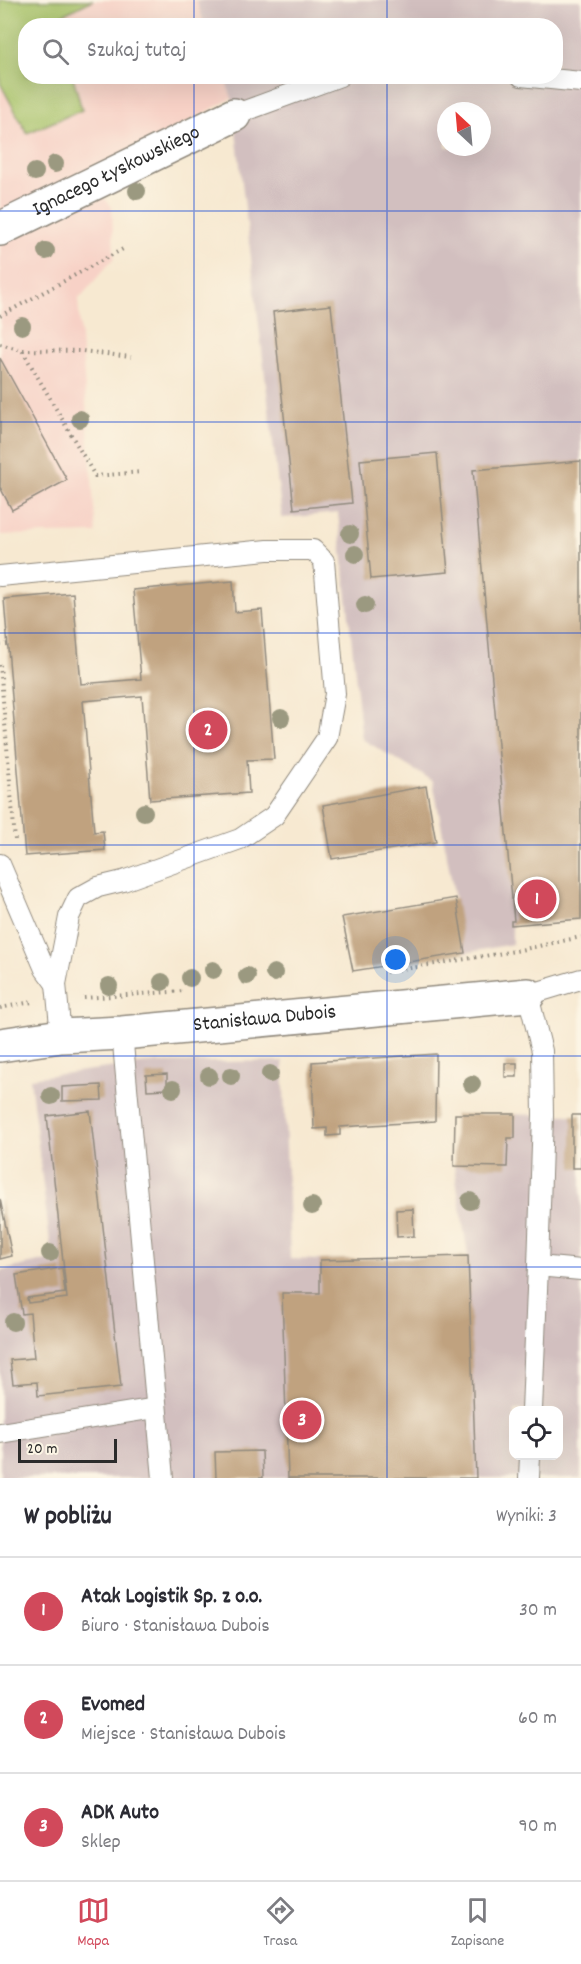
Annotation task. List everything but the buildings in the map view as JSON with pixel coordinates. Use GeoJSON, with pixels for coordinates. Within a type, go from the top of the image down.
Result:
{"type":"FeatureCollection","features":[{"type":"Feature","properties":{"kind":"street","name":"Ignacego Łyskowskiego"},"geometry":{"type":"LineString","coordinates":[[0,229],[234,114]]}},
{"type":"Feature","properties":{"kind":"street","name":"Stanisława Dubois"},"geometry":{"type":"LineString","coordinates":[[0,1045],[61,1036],[122,1033],[528,995]]}},
{"type":"Feature","properties":{"kind":"lane"},"geometry":{"type":"LineString","coordinates":[[563,80],[581,82]]}},
{"type":"Feature","properties":{"kind":"lane"},"geometry":{"type":"LineString","coordinates":[[234,114],[318,84]]}},
{"type":"Feature","properties":{"kind":"lane"},"geometry":{"type":"LineString","coordinates":[[0,576],[267,550],[313,550],[324,561],[335,694],[327,738],[274,816],[240,838],[123,881],[98,887],[78,898],[69,917],[57,992],[61,1036]]}},
{"type":"Feature","properties":{"kind":"lane"},"geometry":{"type":"LineString","coordinates":[[0,864],[57,992]]}},
{"type":"Feature","properties":{"kind":"lane"},"geometry":{"type":"LineString","coordinates":[[532,1406],[543,1115],[542,1051],[528,995],[581,979]]}},
{"type":"Feature","properties":{"kind":"lane"},"geometry":{"type":"LineString","coordinates":[[122,1033],[163,1478]]}},
{"type":"Feature","properties":{"kind":"lane"},"geometry":{"type":"LineString","coordinates":[[538,1266],[581,1270]]}},
{"type":"Feature","properties":{"kind":"lane"},"geometry":{"type":"LineString","coordinates":[[0,1433],[156,1408]]}},
{"type":"Feature","properties":{"kind":"lane"},"geometry":{"type":"LineString","coordinates":[[529,1478],[530,1460]]}},
{"type":"Feature","properties":{"kind":"path"},"geometry":{"type":"LineString","coordinates":[[0,316],[123,249]]}},
{"type":"Feature","properties":{"kind":"path"},"geometry":{"type":"LineString","coordinates":[[0,344],[22,350],[82,351],[131,357]]}},
{"type":"Feature","properties":{"kind":"path"},"geometry":{"type":"LineString","coordinates":[[22,350],[95,476],[142,472]]}},
{"type":"Feature","properties":{"kind":"path"},"geometry":{"type":"LineString","coordinates":[[0,645],[7,644]]}},
{"type":"Feature","properties":{"kind":"path"},"geometry":{"type":"LineString","coordinates":[[0,665],[15,840],[7,844]]}},
{"type":"Feature","properties":{"kind":"path"},"geometry":{"type":"LineString","coordinates":[[382,973],[515,951],[581,937]]}},
{"type":"Feature","properties":{"kind":"path"},"geometry":{"type":"LineString","coordinates":[[0,1008],[57,992],[186,991]]}},
{"type":"Feature","properties":{"kind":"shaded area"},"geometry":{"type":"Polygon","coordinates":[[[0,0],[196,0],[202,18],[18,18],[18,84],[227,84],[232,98],[88,177],[0,220],[0,0]]]}},
{"type":"Feature","properties":{"kind":"shaded area"},"geometry":{"type":"Polygon","coordinates":[[[196,0],[581,0],[581,919],[512,925],[512,944],[465,953],[433,781],[362,739],[338,513],[282,518],[232,98],[227,84],[563,84],[563,18],[202,18],[196,0]]]}},
{"type":"Feature","properties":{"kind":"shaded area"},"geometry":{"type":"Polygon","coordinates":[[[98,189],[112,208],[114,258],[78,300],[96,533],[0,535],[0,235],[98,189]]]}},
{"type":"Feature","properties":{"kind":"shaded area"},"geometry":{"type":"Polygon","coordinates":[[[283,1061],[290,1259],[468,1256],[454,1166],[455,1114],[581,1115],[581,1478],[0,1478],[0,1271],[52,1259],[30,1078],[147,1063],[283,1061]]]}},
{"type":"Feature","properties":{"kind":"green space"},"geometry":{"type":"Polygon","coordinates":[[[0,0],[93,0],[58,18],[18,18],[18,84],[75,84],[82,110],[27,133],[0,83],[0,0]]]}},
{"type":"Feature","properties":{"kind":"place","name":"Evomed"},"geometry":{"type":"Point","coordinates":[208,730]}},
{"type":"Feature","properties":{"kind":"place","name":"Atak Logistik Sp. z o.o."},"geometry":{"type":"Point","coordinates":[537,899]}},
{"type":"Feature","properties":{"kind":"place","name":"ADK Auto"},"geometry":{"type":"Point","coordinates":[302,1420]}}]}
